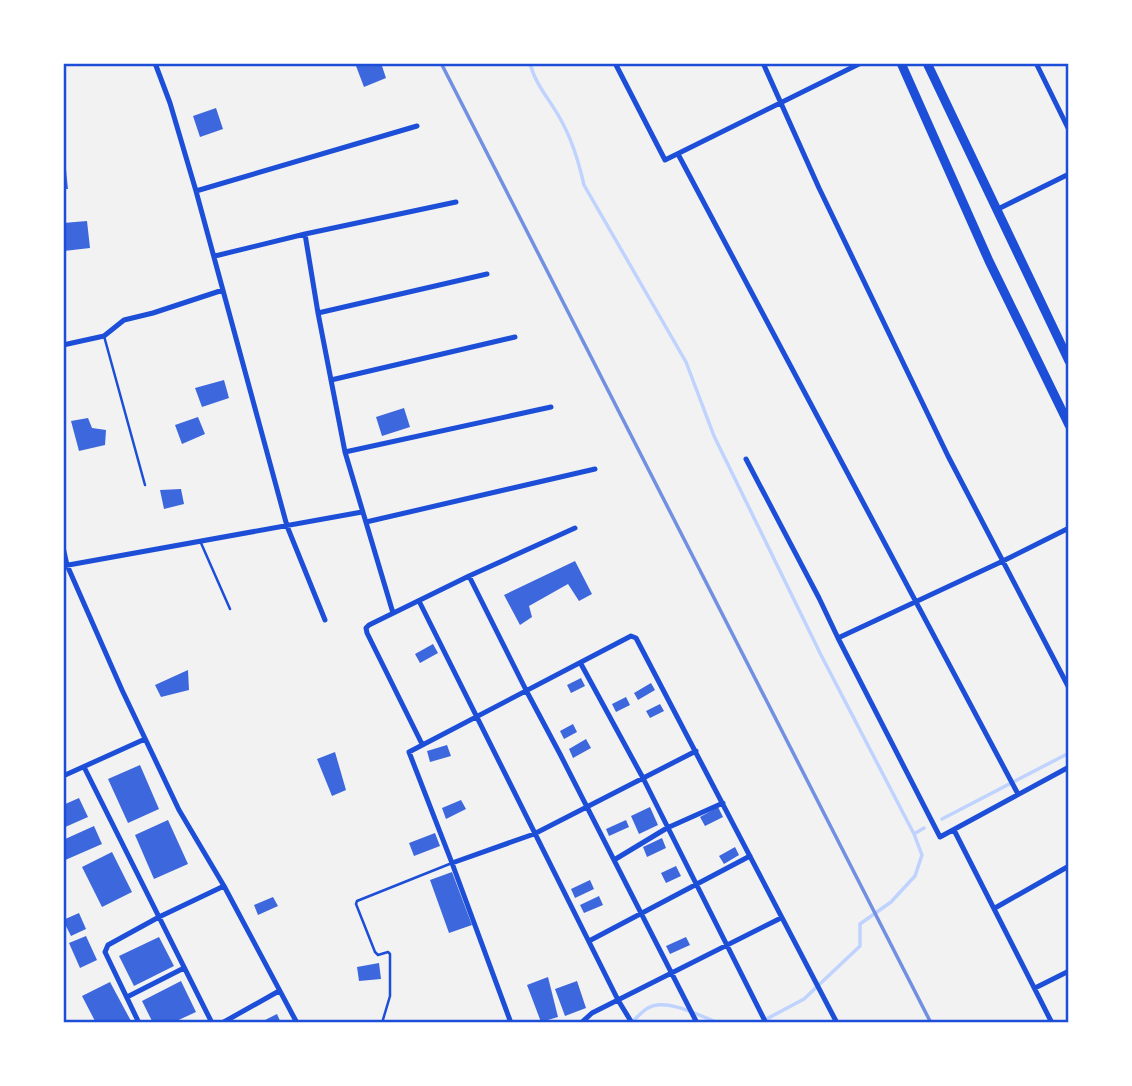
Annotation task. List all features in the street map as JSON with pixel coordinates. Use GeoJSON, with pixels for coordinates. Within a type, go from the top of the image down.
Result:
{"type":"FeatureCollection","features":[{"type":"Feature","properties":{"kind":"main road"},"geometry":{"type":"LineString","coordinates":[[901,63],[989,261],[1069,425]]}},
{"type":"Feature","properties":{"kind":"main road"},"geometry":{"type":"LineString","coordinates":[[927,63],[1069,361]]}},
{"type":"Feature","properties":{"kind":"street"},"geometry":{"type":"LineString","coordinates":[[155,63],[170,103],[215,256],[287,526],[325,620]]}},
{"type":"Feature","properties":{"kind":"street"},"geometry":{"type":"LineString","coordinates":[[615,63],[665,160],[861,63]]}},
{"type":"Feature","properties":{"kind":"street"},"geometry":{"type":"LineString","coordinates":[[763,63],[948,456],[1069,688]]}},
{"type":"Feature","properties":{"kind":"street"},"geometry":{"type":"LineString","coordinates":[[1036,63],[1069,130]]}},
{"type":"Feature","properties":{"kind":"street"},"geometry":{"type":"LineString","coordinates":[[196,191],[417,126]]}},
{"type":"Feature","properties":{"kind":"street"},"geometry":{"type":"LineString","coordinates":[[678,154],[1018,794]]}},
{"type":"Feature","properties":{"kind":"street"},"geometry":{"type":"LineString","coordinates":[[998,209],[1069,174]]}},
{"type":"Feature","properties":{"kind":"street"},"geometry":{"type":"LineString","coordinates":[[215,256],[456,202]]}},
{"type":"Feature","properties":{"kind":"street"},"geometry":{"type":"LineString","coordinates":[[305,234],[345,452],[393,613]]}},
{"type":"Feature","properties":{"kind":"street"},"geometry":{"type":"LineString","coordinates":[[318,313],[486,274]]}},
{"type":"Feature","properties":{"kind":"street"},"geometry":{"type":"LineString","coordinates":[[63,344],[104,336],[124,320],[223,290]]}},
{"type":"Feature","properties":{"kind":"street"},"geometry":{"type":"LineString","coordinates":[[331,380],[515,337]]}},
{"type":"Feature","properties":{"kind":"street"},"geometry":{"type":"LineString","coordinates":[[345,452],[551,407]]}},
{"type":"Feature","properties":{"kind":"street"},"geometry":{"type":"LineString","coordinates":[[746,459],[940,837],[1069,766]]}},
{"type":"Feature","properties":{"kind":"street"},"geometry":{"type":"LineString","coordinates":[[366,522],[595,469]]}},
{"type":"Feature","properties":{"kind":"street"},"geometry":{"type":"LineString","coordinates":[[65,565],[362,512]]}},
{"type":"Feature","properties":{"kind":"street"},"geometry":{"type":"LineString","coordinates":[[422,744],[366,628],[469,576],[575,528]]}},
{"type":"Feature","properties":{"kind":"street"},"geometry":{"type":"LineString","coordinates":[[838,638],[1069,528]]}},
{"type":"Feature","properties":{"kind":"street"},"geometry":{"type":"LineString","coordinates":[[63,547],[65,565],[179,810],[224,886],[297,1023]]}},
{"type":"Feature","properties":{"kind":"street"},"geometry":{"type":"LineString","coordinates":[[469,576],[697,1023]]}},
{"type":"Feature","properties":{"kind":"street"},"geometry":{"type":"LineString","coordinates":[[419,601],[534,834],[632,1023]]}},
{"type":"Feature","properties":{"kind":"street"},"geometry":{"type":"LineString","coordinates":[[511,1023],[409,755],[410,750],[631,636],[636,638],[837,1023]]}},
{"type":"Feature","properties":{"kind":"street"},"geometry":{"type":"LineString","coordinates":[[581,664],[643,778],[766,1023]]}},
{"type":"Feature","properties":{"kind":"street"},"geometry":{"type":"LineString","coordinates":[[63,776],[145,739]]}},
{"type":"Feature","properties":{"kind":"street"},"geometry":{"type":"LineString","coordinates":[[452,863],[534,834],[696,751]]}},
{"type":"Feature","properties":{"kind":"street"},"geometry":{"type":"LineString","coordinates":[[84,767],[212,1023]]}},
{"type":"Feature","properties":{"kind":"street"},"geometry":{"type":"LineString","coordinates":[[614,860],[667,828],[723,803]]}},
{"type":"Feature","properties":{"kind":"street"},"geometry":{"type":"LineString","coordinates":[[954,830],[1052,1023]]}},
{"type":"Feature","properties":{"kind":"street"},"geometry":{"type":"LineString","coordinates":[[589,941],[750,856]]}},
{"type":"Feature","properties":{"kind":"street"},"geometry":{"type":"LineString","coordinates":[[995,908],[1069,866]]}},
{"type":"Feature","properties":{"kind":"street"},"geometry":{"type":"LineString","coordinates":[[139,1023],[106,948],[159,917],[224,886]]}},
{"type":"Feature","properties":{"kind":"street"},"geometry":{"type":"LineString","coordinates":[[581,1023],[592,1013],[782,918]]}},
{"type":"Feature","properties":{"kind":"street"},"geometry":{"type":"LineString","coordinates":[[127,997],[184,968]]}},
{"type":"Feature","properties":{"kind":"street"},"geometry":{"type":"LineString","coordinates":[[1035,988],[1069,971]]}},
{"type":"Feature","properties":{"kind":"street"},"geometry":{"type":"LineString","coordinates":[[222,1023],[279,991]]}},
{"type":"Feature","properties":{"kind":"lane"},"geometry":{"type":"LineString","coordinates":[[104,336],[145,485]]}},
{"type":"Feature","properties":{"kind":"lane"},"geometry":{"type":"LineString","coordinates":[[200,540],[230,609]]}},
{"type":"Feature","properties":{"kind":"lane"},"geometry":{"type":"LineString","coordinates":[[382,1023],[390,996],[390,954],[387,952],[378,955],[375,952],[356,902],[452,863]]}},
{"type":"Feature","properties":{"kind":"building"},"geometry":{"type":"Polygon","coordinates":[[[363,63],[381,63],[386,78],[364,87],[356,66],[363,63]]]}},
{"type":"Feature","properties":{"kind":"building"},"geometry":{"type":"Polygon","coordinates":[[[216,108],[223,129],[200,137],[193,116],[216,108]]]}},
{"type":"Feature","properties":{"kind":"building"},"geometry":{"type":"Polygon","coordinates":[[[65,160],[68,189],[63,189],[65,160]]]}},
{"type":"Feature","properties":{"kind":"building"},"geometry":{"type":"Polygon","coordinates":[[[87,221],[90,248],[64,251],[63,223],[87,221]]]}},
{"type":"Feature","properties":{"kind":"building"},"geometry":{"type":"Polygon","coordinates":[[[224,380],[229,398],[202,407],[195,388],[224,380]]]}},
{"type":"Feature","properties":{"kind":"building"},"geometry":{"type":"Polygon","coordinates":[[[404,408],[410,427],[382,436],[376,417],[404,408]]]}},
{"type":"Feature","properties":{"kind":"building"},"geometry":{"type":"Polygon","coordinates":[[[198,417],[205,434],[182,444],[175,425],[198,417]]]}},
{"type":"Feature","properties":{"kind":"building"},"geometry":{"type":"Polygon","coordinates":[[[88,418],[92,428],[106,430],[105,445],[79,451],[71,421],[88,418]]]}},
{"type":"Feature","properties":{"kind":"building"},"geometry":{"type":"Polygon","coordinates":[[[181,489],[184,504],[164,509],[160,490],[181,489]]]}},
{"type":"Feature","properties":{"kind":"building"},"geometry":{"type":"Polygon","coordinates":[[[575,561],[592,594],[579,601],[568,584],[529,606],[532,617],[520,625],[504,595],[575,561]]]}},
{"type":"Feature","properties":{"kind":"building"},"geometry":{"type":"Polygon","coordinates":[[[433,644],[438,653],[420,663],[415,654],[433,644]]]}},
{"type":"Feature","properties":{"kind":"building"},"geometry":{"type":"Polygon","coordinates":[[[188,670],[189,690],[161,697],[155,685],[188,670]]]}},
{"type":"Feature","properties":{"kind":"building"},"geometry":{"type":"Polygon","coordinates":[[[581,678],[585,686],[571,693],[567,685],[581,678]]]}},
{"type":"Feature","properties":{"kind":"building"},"geometry":{"type":"Polygon","coordinates":[[[651,683],[655,690],[638,700],[634,693],[651,683]]]}},
{"type":"Feature","properties":{"kind":"building"},"geometry":{"type":"Polygon","coordinates":[[[626,697],[630,705],[616,712],[612,704],[626,697]]]}},
{"type":"Feature","properties":{"kind":"building"},"geometry":{"type":"Polygon","coordinates":[[[660,704],[664,711],[650,718],[646,711],[660,704]]]}},
{"type":"Feature","properties":{"kind":"building"},"geometry":{"type":"Polygon","coordinates":[[[573,724],[577,732],[564,739],[560,731],[573,724]]]}},
{"type":"Feature","properties":{"kind":"building"},"geometry":{"type":"Polygon","coordinates":[[[586,739],[591,748],[573,758],[569,749],[586,739]]]}},
{"type":"Feature","properties":{"kind":"building"},"geometry":{"type":"Polygon","coordinates":[[[447,745],[451,756],[430,762],[427,751],[447,745]]]}},
{"type":"Feature","properties":{"kind":"building"},"geometry":{"type":"Polygon","coordinates":[[[335,752],[346,790],[332,796],[317,759],[335,752]]]}},
{"type":"Feature","properties":{"kind":"building"},"geometry":{"type":"Polygon","coordinates":[[[140,765],[159,809],[128,823],[108,779],[140,765]]]}},
{"type":"Feature","properties":{"kind":"building"},"geometry":{"type":"Polygon","coordinates":[[[79,798],[88,817],[63,828],[63,805],[79,798]]]}},
{"type":"Feature","properties":{"kind":"building"},"geometry":{"type":"Polygon","coordinates":[[[461,800],[466,809],[446,819],[442,808],[461,800]]]}},
{"type":"Feature","properties":{"kind":"building"},"geometry":{"type":"Polygon","coordinates":[[[650,807],[658,825],[639,834],[631,816],[650,807]]]}},
{"type":"Feature","properties":{"kind":"building"},"geometry":{"type":"Polygon","coordinates":[[[718,807],[723,817],[705,826],[700,817],[718,807]]]}},
{"type":"Feature","properties":{"kind":"building"},"geometry":{"type":"Polygon","coordinates":[[[168,820],[188,864],[154,879],[135,835],[168,820]]]}},
{"type":"Feature","properties":{"kind":"building"},"geometry":{"type":"Polygon","coordinates":[[[626,820],[629,827],[609,836],[606,829],[626,820]]]}},
{"type":"Feature","properties":{"kind":"building"},"geometry":{"type":"Polygon","coordinates":[[[94,826],[102,844],[63,861],[63,840],[94,826]]]}},
{"type":"Feature","properties":{"kind":"building"},"geometry":{"type":"Polygon","coordinates":[[[435,833],[440,846],[414,856],[409,843],[435,833]]]}},
{"type":"Feature","properties":{"kind":"building"},"geometry":{"type":"Polygon","coordinates":[[[662,838],[666,848],[647,857],[643,847],[662,838]]]}},
{"type":"Feature","properties":{"kind":"building"},"geometry":{"type":"Polygon","coordinates":[[[735,847],[739,855],[724,864],[719,856],[735,847]]]}},
{"type":"Feature","properties":{"kind":"building"},"geometry":{"type":"Polygon","coordinates":[[[112,852],[132,892],[102,907],[82,867],[112,852]]]}},
{"type":"Feature","properties":{"kind":"building"},"geometry":{"type":"Polygon","coordinates":[[[676,866],[681,876],[666,883],[661,873],[676,866]]]}},
{"type":"Feature","properties":{"kind":"building"},"geometry":{"type":"Polygon","coordinates":[[[452,872],[472,925],[449,933],[430,880],[452,872]]]}},
{"type":"Feature","properties":{"kind":"building"},"geometry":{"type":"Polygon","coordinates":[[[590,880],[594,889],[575,898],[571,889],[590,880]]]}},
{"type":"Feature","properties":{"kind":"building"},"geometry":{"type":"Polygon","coordinates":[[[599,896],[603,905],[584,913],[580,905],[599,896]]]}},
{"type":"Feature","properties":{"kind":"building"},"geometry":{"type":"Polygon","coordinates":[[[273,897],[278,906],[258,915],[254,905],[273,897]]]}},
{"type":"Feature","properties":{"kind":"building"},"geometry":{"type":"Polygon","coordinates":[[[79,913],[86,929],[71,936],[63,920],[79,913]]]}},
{"type":"Feature","properties":{"kind":"building"},"geometry":{"type":"Polygon","coordinates":[[[86,936],[97,960],[80,968],[69,943],[86,936]]]}},
{"type":"Feature","properties":{"kind":"building"},"geometry":{"type":"Polygon","coordinates":[[[159,937],[174,966],[134,986],[119,956],[159,937]]]}},
{"type":"Feature","properties":{"kind":"building"},"geometry":{"type":"Polygon","coordinates":[[[686,937],[690,945],[670,954],[666,946],[686,937]]]}},
{"type":"Feature","properties":{"kind":"building"},"geometry":{"type":"Polygon","coordinates":[[[379,963],[381,979],[359,981],[357,967],[379,963]]]}},
{"type":"Feature","properties":{"kind":"building"},"geometry":{"type":"Polygon","coordinates":[[[548,977],[558,1017],[541,1022],[527,985],[548,977]]]}},
{"type":"Feature","properties":{"kind":"building"},"geometry":{"type":"Polygon","coordinates":[[[181,981],[196,1012],[172,1023],[153,1023],[142,1001],[181,981]]]}},
{"type":"Feature","properties":{"kind":"building"},"geometry":{"type":"Polygon","coordinates":[[[577,981],[586,1008],[565,1016],[555,989],[577,981]]]}},
{"type":"Feature","properties":{"kind":"building"},"geometry":{"type":"Polygon","coordinates":[[[110,982],[131,1021],[128,1023],[96,1023],[82,996],[110,982]]]}},
{"type":"Feature","properties":{"kind":"building"},"geometry":{"type":"Polygon","coordinates":[[[277,1014],[281,1023],[259,1023],[277,1014]]]}},
{"type":"Feature","properties":{"kind":"waterway"},"geometry":{"type":"LineString","coordinates":[[530,63],[536,79],[569,137],[584,185],[686,362],[714,436],[821,655],[914,834],[922,855],[915,876],[891,902],[860,924],[860,946],[804,999],[759,1023]]}},
{"type":"Feature","properties":{"kind":"waterway"},"geometry":{"type":"LineString","coordinates":[[942,819],[1069,753]]}},
{"type":"Feature","properties":{"kind":"waterway"},"geometry":{"type":"LineString","coordinates":[[914,834],[924,828]]}},
{"type":"Feature","properties":{"kind":"waterway"},"geometry":{"type":"LineString","coordinates":[[631,1023],[655,1005],[673,1006],[718,1023]]}},
{"type":"Feature","properties":{"kind":"railway"},"geometry":{"type":"LineString","coordinates":[[441,63],[931,1023]]}}]}
